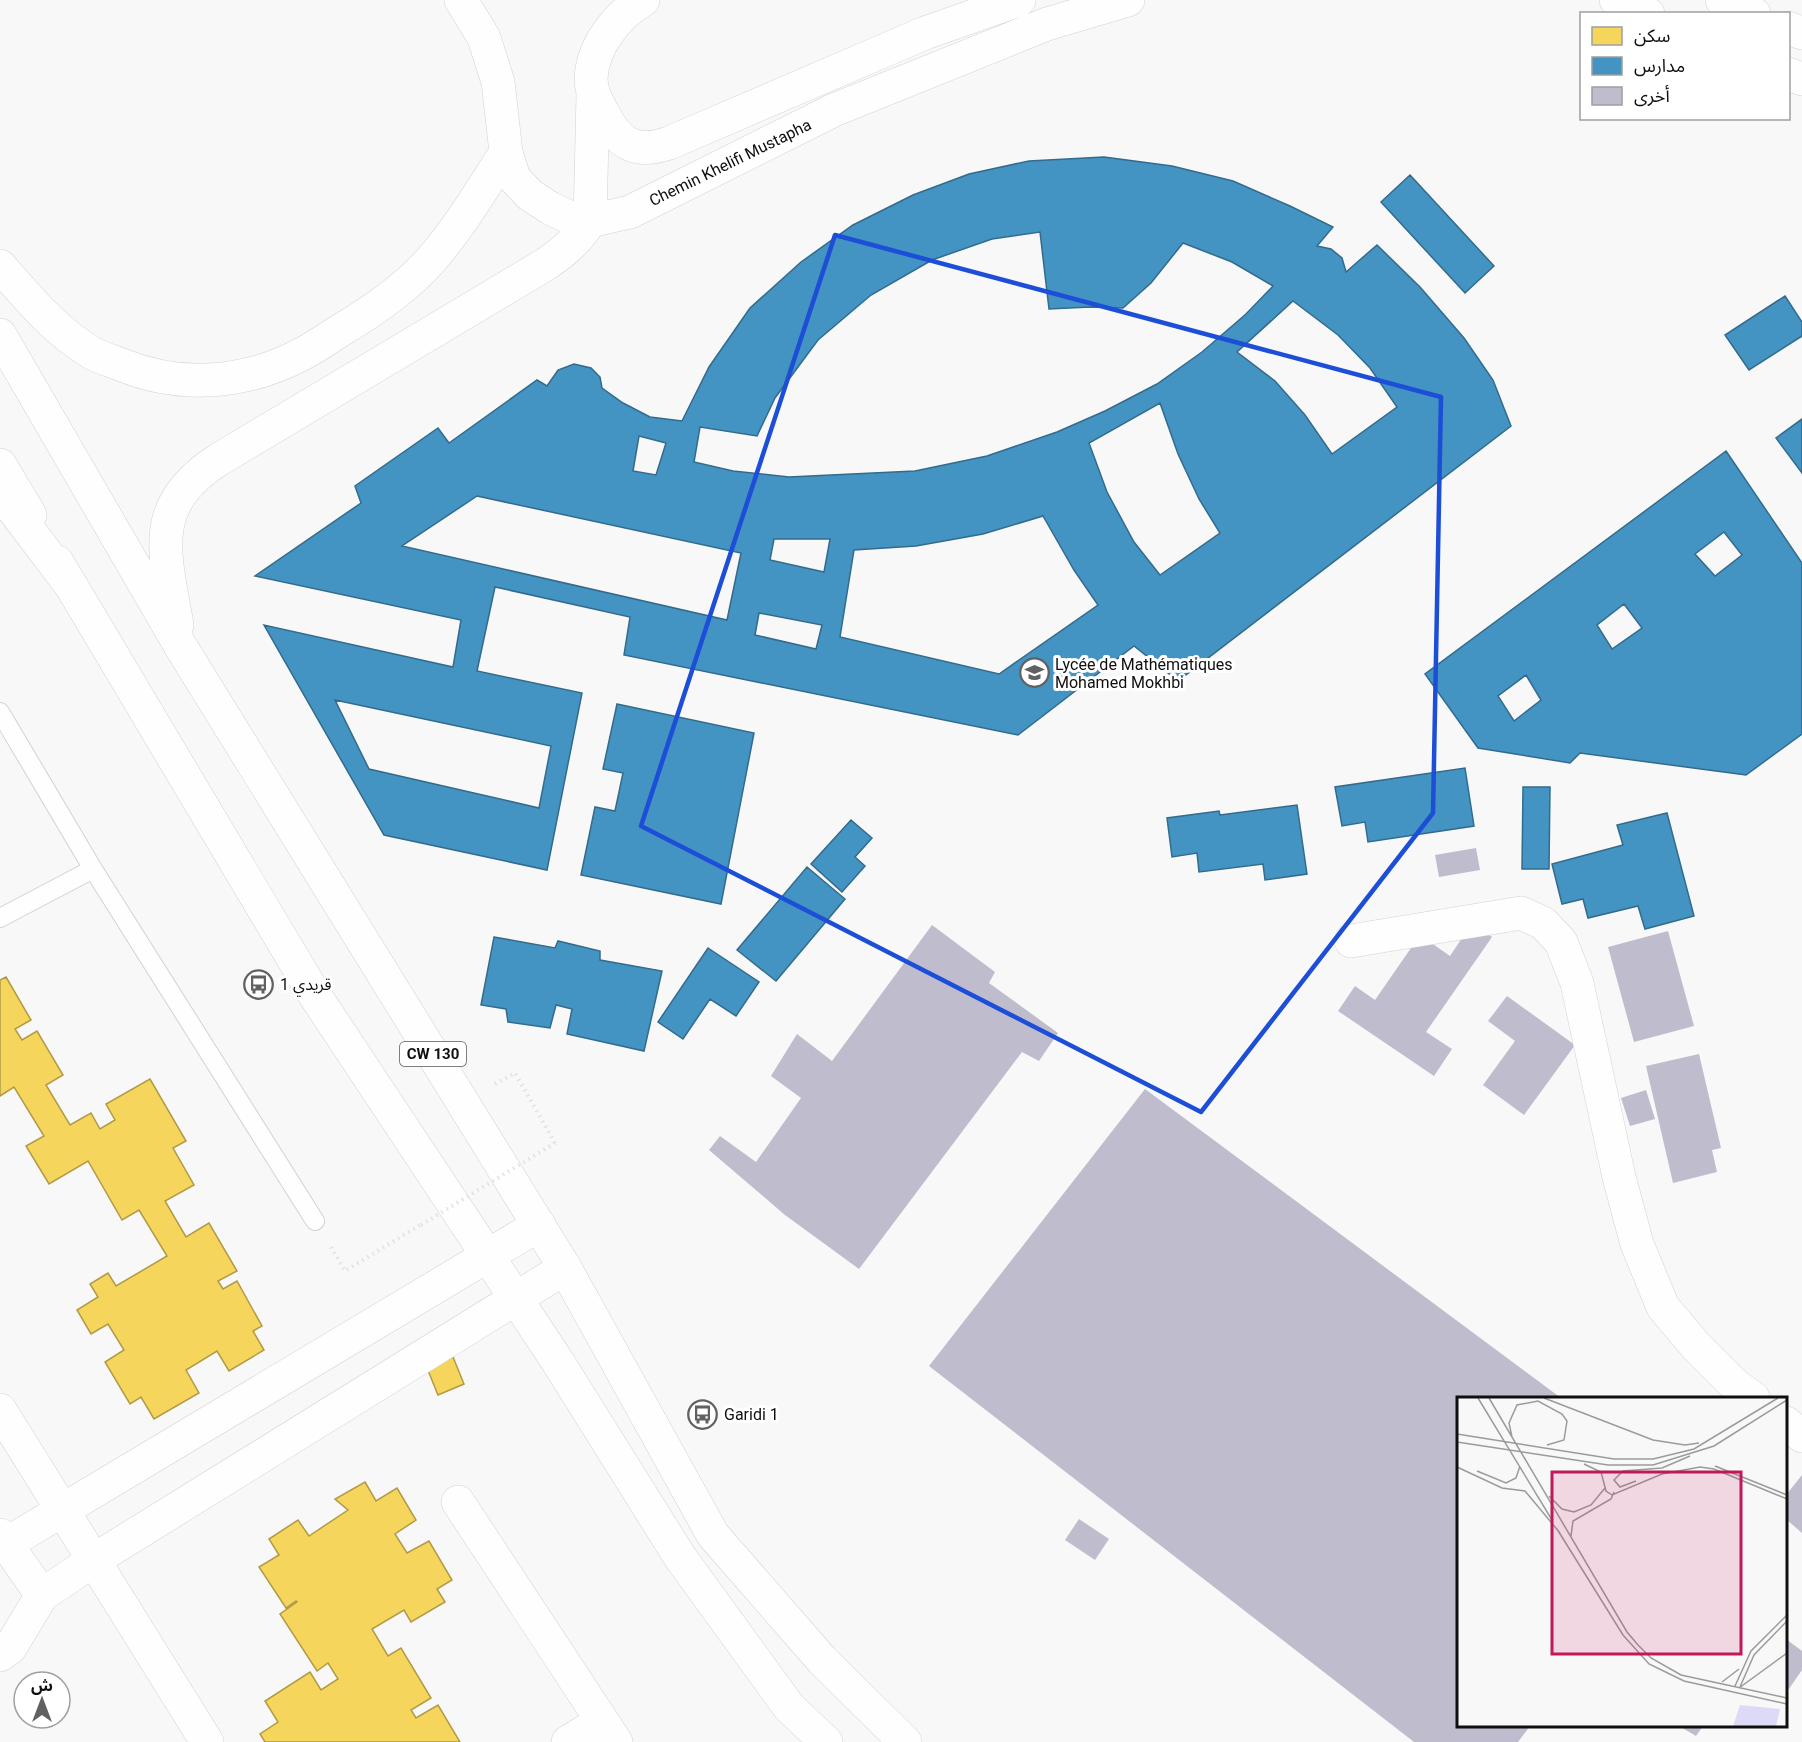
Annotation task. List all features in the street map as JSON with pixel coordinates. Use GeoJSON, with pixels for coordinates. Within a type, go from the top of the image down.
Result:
{"type":"FeatureCollection","features":[{"type":"Feature","properties":{"kind":"main road","name":"Chemin Khelifi Mustapha"},"geometry":{"type":"LineString","coordinates":[[461,0],[484,38],[498,82],[506,152],[514,178],[530,195],[550,208],[571,218],[590,221],[630,212],[834,110],[1047,24],[1128,0]]}},
{"type":"Feature","properties":{"kind":"main road"},"geometry":{"type":"LineString","coordinates":[[181,647],[165,557],[165,534],[171,510],[182,490],[199,473],[546,264],[582,234],[590,221],[593,95],[591,78],[595,58],[603,40],[615,23],[631,7],[643,0]]}},
{"type":"Feature","properties":{"kind":"main road"},"geometry":{"type":"LineString","coordinates":[[593,95],[611,129],[620,139],[638,147],[657,147],[925,33],[1019,0]]}},
{"type":"Feature","properties":{"kind":"main road"},"geometry":{"type":"LineString","coordinates":[[1616,0],[1643,12]]}},
{"type":"Feature","properties":{"kind":"main road"},"geometry":{"type":"LineString","coordinates":[[1722,0],[1749,12]]}},
{"type":"Feature","properties":{"kind":"main road"},"geometry":{"type":"LineString","coordinates":[[0,266],[51,323],[93,354],[141,373],[177,380],[210,382],[252,374],[301,355],[367,314],[398,290],[429,262],[454,233],[506,152]]}},
{"type":"Feature","properties":{"kind":"main road","name":"CW 130"},"geometry":{"type":"LineString","coordinates":[[0,335],[181,647],[565,1268],[713,1535],[822,1660],[905,1742]]}},
{"type":"Feature","properties":{"kind":"main road"},"geometry":{"type":"LineString","coordinates":[[0,465],[316,997],[556,1359],[680,1557],[789,1707],[826,1742]]}},
{"type":"Feature","properties":{"kind":"main road"},"geometry":{"type":"LineString","coordinates":[[0,492],[72,587]]}},
{"type":"Feature","properties":{"kind":"main road"},"geometry":{"type":"LineString","coordinates":[[1351,941],[1521,914],[1543,922],[1561,942],[1577,983],[1619,1177],[1641,1254],[1663,1307],[1696,1346],[1735,1385],[1752,1397]]}},
{"type":"Feature","properties":{"kind":"main road"},"geometry":{"type":"LineString","coordinates":[[42,1595],[3,1539],[62,1510],[539,1225]]}},
{"type":"Feature","properties":{"kind":"main road"},"geometry":{"type":"LineString","coordinates":[[0,1655],[10,1648],[42,1595],[94,1560],[565,1268]]}},
{"type":"Feature","properties":{"kind":"main road"},"geometry":{"type":"LineString","coordinates":[[0,1410],[207,1742]]}},
{"type":"Feature","properties":{"kind":"main road"},"geometry":{"type":"LineString","coordinates":[[1787,1425],[1802,1436]]}},
{"type":"Feature","properties":{"kind":"main road"},"geometry":{"type":"LineString","coordinates":[[458,1502],[609,1731],[568,1742]]}},
{"type":"Feature","properties":{"kind":"lane"},"geometry":{"type":"LineString","coordinates":[[0,712],[93,869],[315,1221]]}},
{"type":"Feature","properties":{"kind":"lane"},"geometry":{"type":"LineString","coordinates":[[0,918],[93,869]]}},
{"type":"Feature","properties":{"kind":"path"},"geometry":{"type":"LineString","coordinates":[[345,1271],[555,1143],[515,1072]]}},
{"type":"Feature","properties":{"kind":"highlighted area"},"geometry":{"type":"Polygon","coordinates":[[[835,235],[1441,397],[1433,813],[1201,1112],[641,826],[835,235]]]}},
{"type":"Feature","properties":{"kind":"building: سكن"},"geometry":{"type":"Polygon","coordinates":[[[6,977],[31,1020],[15,1029],[22,1040],[37,1031],[63,1075],[46,1085],[70,1125],[91,1113],[100,1129],[115,1120],[106,1104],[150,1079],[186,1141],[173,1148],[194,1185],[165,1201],[186,1237],[209,1223],[237,1271],[218,1281],[223,1289],[237,1281],[262,1326],[253,1331],[264,1350],[229,1371],[217,1351],[186,1370],[199,1393],[154,1419],[141,1397],[130,1404],[105,1362],[124,1350],[108,1324],[91,1334],[77,1310],[98,1297],[90,1284],[108,1273],[116,1286],[167,1256],[139,1210],[122,1220],[88,1161],[49,1184],[26,1146],[44,1136],[14,1087],[0,1096],[0,980],[6,977]]]}},
{"type":"Feature","properties":{"kind":"building: سكن"},"geometry":{"type":"Polygon","coordinates":[[[453,1357],[464,1384],[438,1395],[427,1368],[453,1357]]]}},
{"type":"Feature","properties":{"kind":"building: سكن"},"geometry":{"type":"Polygon","coordinates":[[[365,1482],[376,1501],[397,1488],[416,1520],[395,1534],[407,1553],[429,1541],[452,1580],[437,1589],[445,1602],[411,1622],[404,1610],[372,1629],[388,1656],[401,1648],[431,1698],[411,1710],[416,1718],[438,1705],[460,1742],[265,1742],[260,1734],[278,1722],[265,1701],[310,1672],[321,1690],[338,1679],[328,1663],[317,1671],[280,1614],[297,1602],[286,1608],[259,1567],[279,1555],[269,1539],[298,1520],[309,1536],[348,1510],[335,1499],[365,1482]]]}},
{"type":"Feature","properties":{"kind":"building: مدارس"},"geometry":{"type":"Polygon","coordinates":[[[1104,157],[1172,166],[1233,181],[1333,227],[1317,246],[1331,249],[1342,258],[1346,272],[1377,245],[1420,287],[1464,338],[1493,380],[1511,426],[1178,681],[1134,646],[1018,735],[624,655],[630,617],[495,587],[477,671],[582,693],[547,870],[384,835],[264,625],[453,667],[461,620],[255,576],[361,503],[355,486],[438,428],[449,443],[537,380],[547,386],[558,370],[574,364],[591,368],[600,377],[602,388],[623,403],[650,417],[682,421],[709,367],[750,308],[801,262],[853,225],[913,195],[969,174],[1029,161],[1104,157]],[[1040,232],[992,239],[932,260],[871,295],[818,340],[775,398],[757,436],[700,427],[694,462],[733,471],[789,477],[915,471],[987,456],[1057,432],[1105,411],[1157,384],[1202,352],[1246,314],[1273,286],[1232,262],[1183,243],[1151,283],[1123,308],[1049,309],[1040,232]],[[1293,301],[1237,352],[1275,381],[1305,415],[1332,454],[1397,407],[1370,368],[1338,335],[1293,301]],[[1160,403],[1089,443],[1107,492],[1134,542],[1160,575],[1220,533],[1199,499],[1178,454],[1160,403]],[[639,436],[633,471],[656,475],[666,443],[639,436]],[[477,496],[402,546],[727,620],[741,553],[477,496]],[[1043,516],[983,534],[916,546],[854,550],[840,637],[999,674],[1098,605],[1074,570],[1043,516]],[[774,539],[770,560],[824,572],[830,539],[774,539]],[[759,613],[755,635],[816,649],[822,625],[759,613]],[[335,700],[369,769],[539,808],[551,746],[335,700]]]}},
{"type":"Feature","properties":{"kind":"building: مدارس"},"geometry":{"type":"Polygon","coordinates":[[[1410,175],[1494,266],[1465,293],[1381,202],[1410,175]]]}},
{"type":"Feature","properties":{"kind":"building: مدارس"},"geometry":{"type":"Polygon","coordinates":[[[1785,296],[1802,322],[1802,336],[1749,370],[1725,335],[1785,296]]]}},
{"type":"Feature","properties":{"kind":"building: مدارس"},"geometry":{"type":"Polygon","coordinates":[[[1802,419],[1802,473],[1776,438],[1802,419]]]}},
{"type":"Feature","properties":{"kind":"building: مدارس"},"geometry":{"type":"Polygon","coordinates":[[[1726,451],[1802,563],[1802,734],[1746,775],[1580,753],[1570,763],[1478,748],[1425,674],[1726,451]],[[1724,532],[1695,554],[1715,576],[1742,555],[1724,532]],[[1624,604],[1597,625],[1612,649],[1642,628],[1624,604]],[[1526,675],[1498,696],[1514,721],[1541,700],[1526,675]]]}},
{"type":"Feature","properties":{"kind":"building: مدارس"},"geometry":{"type":"Polygon","coordinates":[[[617,704],[754,733],[721,904],[581,875],[595,807],[615,811],[623,773],[603,769],[617,704]]]}},
{"type":"Feature","properties":{"kind":"building: مدارس"},"geometry":{"type":"Polygon","coordinates":[[[1465,768],[1474,826],[1368,842],[1365,822],[1342,826],[1335,787],[1465,768]]]}},
{"type":"Feature","properties":{"kind":"building: مدارس"},"geometry":{"type":"Polygon","coordinates":[[[1523,787],[1550,787],[1549,869],[1522,869],[1523,787]]]}},
{"type":"Feature","properties":{"kind":"building: مدارس"},"geometry":{"type":"Polygon","coordinates":[[[1297,805],[1307,874],[1265,880],[1263,864],[1199,872],[1197,853],[1172,857],[1167,818],[1219,811],[1220,815],[1297,805]]]}},
{"type":"Feature","properties":{"kind":"building: مدارس"},"geometry":{"type":"Polygon","coordinates":[[[1667,813],[1694,916],[1645,929],[1638,906],[1588,918],[1583,899],[1562,904],[1552,864],[1623,845],[1617,825],[1667,813]]]}},
{"type":"Feature","properties":{"kind":"building: مدارس"},"geometry":{"type":"Polygon","coordinates":[[[851,820],[872,838],[855,857],[865,866],[842,892],[811,864],[851,820]]]}},
{"type":"Feature","properties":{"kind":"building: مدارس"},"geometry":{"type":"Polygon","coordinates":[[[807,867],[845,899],[776,981],[737,950],[807,867]]]}},
{"type":"Feature","properties":{"kind":"building: مدارس"},"geometry":{"type":"Polygon","coordinates":[[[494,937],[555,948],[558,941],[600,951],[600,960],[662,971],[644,1051],[567,1034],[572,1009],[556,1005],[550,1028],[508,1022],[506,1009],[481,1005],[494,937]]]}},
{"type":"Feature","properties":{"kind":"building: مدارس"},"geometry":{"type":"Polygon","coordinates":[[[708,948],[759,982],[736,1016],[710,999],[683,1039],[658,1022],[708,948]]]}},
{"type":"Feature","properties":{"kind":"building: أخرى"},"geometry":{"type":"Polygon","coordinates":[[[1476,848],[1480,870],[1439,877],[1435,855],[1476,848]]]}},
{"type":"Feature","properties":{"kind":"building: أخرى"},"geometry":{"type":"Polygon","coordinates":[[[1472,923],[1492,937],[1426,1032],[1452,1049],[1434,1076],[1338,1011],[1355,986],[1375,1000],[1420,935],[1450,956],[1472,923]]]}},
{"type":"Feature","properties":{"kind":"building: أخرى"},"geometry":{"type":"Polygon","coordinates":[[[932,925],[995,972],[989,983],[1058,1033],[1039,1061],[1022,1052],[859,1269],[785,1215],[709,1150],[720,1136],[756,1162],[801,1098],[771,1076],[797,1034],[832,1061],[932,925]]]}},
{"type":"Feature","properties":{"kind":"building: أخرى"},"geometry":{"type":"Polygon","coordinates":[[[1668,931],[1694,1026],[1634,1042],[1608,947],[1668,931]]]}},
{"type":"Feature","properties":{"kind":"building: أخرى"},"geometry":{"type":"Polygon","coordinates":[[[1507,996],[1575,1045],[1524,1115],[1483,1085],[1515,1041],[1488,1021],[1507,996]]]}},
{"type":"Feature","properties":{"kind":"building: أخرى"},"geometry":{"type":"Polygon","coordinates":[[[1699,1054],[1721,1148],[1712,1150],[1717,1172],[1673,1183],[1646,1066],[1699,1054]]]}},
{"type":"Feature","properties":{"kind":"building: أخرى"},"geometry":{"type":"Polygon","coordinates":[[[1145,1089],[1560,1397],[1457,1397],[1457,1727],[1529,1727],[1518,1742],[1414,1742],[929,1366],[1145,1089]]]}},
{"type":"Feature","properties":{"kind":"building: أخرى"},"geometry":{"type":"Polygon","coordinates":[[[1646,1090],[1655,1119],[1630,1126],[1621,1098],[1646,1090]]]}},
{"type":"Feature","properties":{"kind":"building: أخرى"},"geometry":{"type":"Polygon","coordinates":[[[1802,1475],[1802,1533],[1787,1520],[1787,1494],[1802,1475]]]}},
{"type":"Feature","properties":{"kind":"building: أخرى"},"geometry":{"type":"Polygon","coordinates":[[[1079,1519],[1109,1539],[1095,1560],[1065,1540],[1079,1519]]]}},
{"type":"Feature","properties":{"kind":"building: أخرى"},"geometry":{"type":"Polygon","coordinates":[[[1787,1640],[1802,1651],[1802,1670],[1787,1692],[1787,1640]]]}},
{"type":"Feature","properties":{"kind":"building: أخرى"},"geometry":{"type":"Polygon","coordinates":[[[1681,1727],[1702,1727],[1696,1736],[1681,1727]]]}},
{"type":"Feature","properties":{"kind":"place","name":"Lycée de Mathématiques Mohamed Mokhbi"},"geometry":{"type":"Point","coordinates":[1034,673]}},
{"type":"Feature","properties":{"kind":"place","name":"قريدي 1"},"geometry":{"type":"Point","coordinates":[259,984]}},
{"type":"Feature","properties":{"kind":"place","name":"Garidi 1"},"geometry":{"type":"Point","coordinates":[703,1414]}}]}
